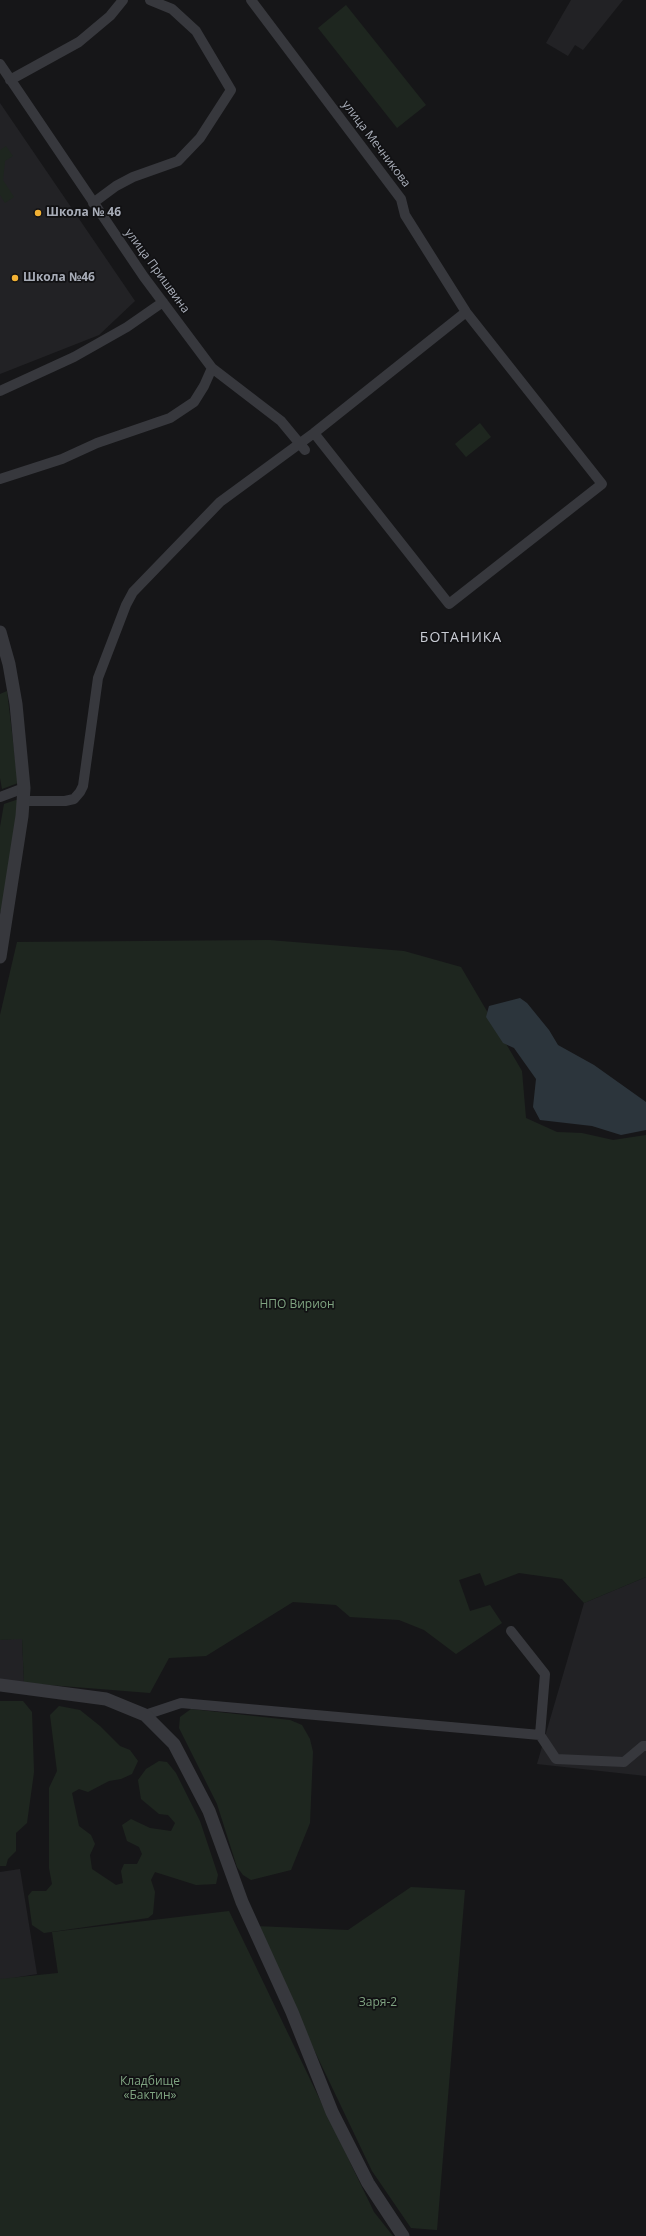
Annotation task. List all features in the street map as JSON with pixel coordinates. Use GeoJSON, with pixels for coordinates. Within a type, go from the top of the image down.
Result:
{"type":"FeatureCollection","features":[{"type":"Feature","properties":{"kind":"street"},"geometry":{"type":"LineString","coordinates":[[10,80],[79,42],[110,16],[123,0]]}},
{"type":"Feature","properties":{"kind":"street"},"geometry":{"type":"LineString","coordinates":[[93,203],[127,180],[178,161],[200,138],[231,90],[227,80],[196,31],[186,19],[172,9],[150,0]]}},
{"type":"Feature","properties":{"kind":"street","name":"улица Мечникова"},"geometry":{"type":"LineString","coordinates":[[252,0],[401,199],[405,215],[466,312],[602,484],[449,604],[314,433]]}},
{"type":"Feature","properties":{"kind":"street","name":"улица Пришвина"},"geometry":{"type":"LineString","coordinates":[[0,64],[93,203],[212,368],[281,421],[302,446]]}},
{"type":"Feature","properties":{"kind":"street"},"geometry":{"type":"LineString","coordinates":[[0,391],[74,357],[127,327],[163,302]]}},
{"type":"Feature","properties":{"kind":"street"},"geometry":{"type":"LineString","coordinates":[[0,797],[23,795],[65,801],[74,799],[83,786],[98,678],[126,605],[133,592],[220,502],[302,446],[314,433],[466,312]]}},
{"type":"Feature","properties":{"kind":"street"},"geometry":{"type":"LineString","coordinates":[[0,480],[62,459],[98,444],[170,418],[194,402],[204,386],[212,368]]}},
{"type":"Feature","properties":{"kind":"street"},"geometry":{"type":"LineString","coordinates":[[0,632],[9,664],[16,704],[23,795],[10,902],[0,957]]}},
{"type":"Feature","properties":{"kind":"street"},"geometry":{"type":"LineString","coordinates":[[511,1631],[545,1674],[540,1735],[556,1759],[624,1762],[643,1746],[646,1746]]}},
{"type":"Feature","properties":{"kind":"street"},"geometry":{"type":"LineString","coordinates":[[0,1685],[106,1699],[146,1715],[174,1744],[209,1811],[242,1902],[292,2012],[332,2112],[368,2183],[403,2236]]}},
{"type":"Feature","properties":{"kind":"street"},"geometry":{"type":"LineString","coordinates":[[146,1715],[181,1703],[540,1735]]}},
{"type":"Feature","properties":{"kind":"shaded area"},"geometry":{"type":"Polygon","coordinates":[[[571,0],[623,0],[583,50],[575,45],[568,56],[546,43],[571,0]]]}},
{"type":"Feature","properties":{"kind":"shaded area","name":"Школа № 46"},"geometry":{"type":"Polygon","coordinates":[[[0,103],[135,301],[99,335],[0,374],[0,103]]]}},
{"type":"Feature","properties":{"kind":"shaded area"},"geometry":{"type":"Polygon","coordinates":[[[520,998],[527,1003],[549,1030],[558,1045],[594,1065],[646,1102],[646,1130],[621,1135],[592,1126],[540,1120],[533,1107],[536,1079],[514,1048],[503,1043],[486,1017],[489,1006],[520,998]]]}},
{"type":"Feature","properties":{"kind":"shaded area"},"geometry":{"type":"Polygon","coordinates":[[[646,1577],[646,1776],[537,1764],[584,1603],[646,1577]]]}},
{"type":"Feature","properties":{"kind":"shaded area"},"geometry":{"type":"Polygon","coordinates":[[[22,1638],[24,1683],[0,1681],[0,1640],[22,1638]]]}},
{"type":"Feature","properties":{"kind":"shaded area"},"geometry":{"type":"Polygon","coordinates":[[[20,1869],[37,1974],[0,1980],[0,1872],[20,1869]]]}},
{"type":"Feature","properties":{"kind":"green space"},"geometry":{"type":"Polygon","coordinates":[[[346,5],[426,105],[397,128],[318,28],[346,5]]]}},
{"type":"Feature","properties":{"kind":"green space"},"geometry":{"type":"Polygon","coordinates":[[[6,146],[13,156],[5,161],[3,180],[14,197],[5,203],[0,195],[0,150],[6,146]]]}},
{"type":"Feature","properties":{"kind":"green space"},"geometry":{"type":"Polygon","coordinates":[[[480,423],[491,437],[466,457],[455,444],[480,423]]]}},
{"type":"Feature","properties":{"kind":"green space"},"geometry":{"type":"Polygon","coordinates":[[[7,691],[18,783],[2,789],[0,778],[0,694],[7,691]]]}},
{"type":"Feature","properties":{"kind":"green space"},"geometry":{"type":"Polygon","coordinates":[[[19,799],[9,886],[0,913],[0,827],[4,804],[19,799]]]}},
{"type":"Feature","properties":{"kind":"green space","name":"НПО Вирион"},"geometry":{"type":"Polygon","coordinates":[[[269,940],[404,951],[461,967],[522,1071],[526,1118],[557,1132],[582,1133],[613,1140],[646,1135],[646,1577],[584,1603],[562,1579],[519,1573],[485,1586],[480,1573],[459,1580],[470,1611],[490,1605],[502,1623],[456,1654],[424,1630],[399,1620],[350,1617],[336,1605],[293,1602],[206,1656],[169,1658],[150,1693],[24,1683],[22,1639],[0,1640],[0,1015],[17,942],[269,940]]]}},
{"type":"Feature","properties":{"kind":"green space"},"geometry":{"type":"Polygon","coordinates":[[[0,1701],[23,1701],[32,1712],[34,1772],[27,1823],[16,1833],[16,1851],[8,1859],[6,1866],[0,1866],[0,1701]]]}},
{"type":"Feature","properties":{"kind":"green space"},"geometry":{"type":"Polygon","coordinates":[[[59,1706],[80,1710],[100,1726],[120,1746],[130,1750],[138,1761],[132,1774],[121,1779],[109,1781],[88,1792],[79,1789],[72,1793],[79,1826],[91,1835],[95,1844],[90,1855],[92,1869],[116,1885],[123,1883],[121,1871],[124,1864],[137,1864],[142,1854],[139,1847],[127,1841],[122,1825],[131,1819],[150,1828],[171,1831],[175,1823],[168,1815],[159,1814],[141,1799],[138,1780],[146,1769],[159,1761],[167,1762],[176,1773],[200,1821],[218,1875],[216,1884],[196,1885],[155,1872],[151,1880],[155,1892],[153,1914],[148,1918],[44,1933],[32,1925],[28,1896],[32,1891],[46,1891],[52,1884],[49,1868],[49,1788],[57,1771],[50,1715],[59,1706]]]}},
{"type":"Feature","properties":{"kind":"green space"},"geometry":{"type":"Polygon","coordinates":[[[191,1709],[290,1720],[302,1725],[310,1739],[313,1752],[310,1823],[291,1870],[251,1880],[243,1875],[237,1867],[217,1804],[179,1728],[180,1717],[191,1709]]]}},
{"type":"Feature","properties":{"kind":"green space","name":"Заря-2"},"geometry":{"type":"Polygon","coordinates":[[[411,1887],[465,1890],[437,2230],[411,2228],[372,2171],[255,1926],[348,1930],[411,1887]]]}},
{"type":"Feature","properties":{"kind":"green space","name":"Кладбище «Бактин»"},"geometry":{"type":"Polygon","coordinates":[[[229,1911],[374,2212],[393,2236],[0,2236],[0,1979],[58,1973],[52,1932],[229,1911]]]}},
{"type":"Feature","properties":{"kind":"place","name":"Школа № 46"},"geometry":{"type":"Point","coordinates":[38,213]}},
{"type":"Feature","properties":{"kind":"place","name":"Школа №46"},"geometry":{"type":"Point","coordinates":[15,278]}},
{"type":"Feature","properties":{"kind":"district","name":"БОТАНИКА"},"geometry":{"type":"Point","coordinates":[461,638]}}]}
